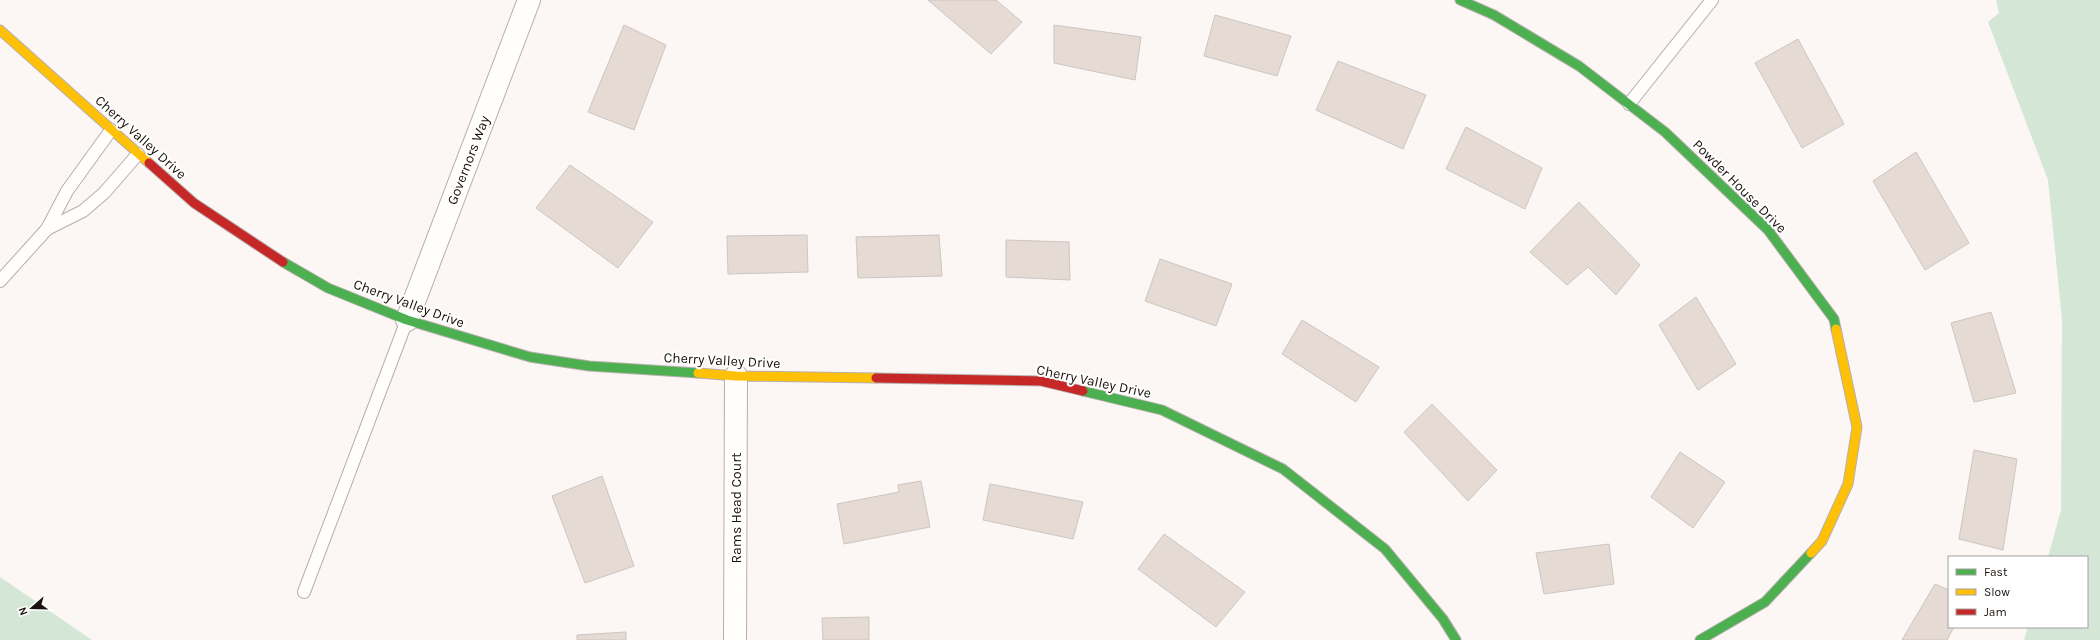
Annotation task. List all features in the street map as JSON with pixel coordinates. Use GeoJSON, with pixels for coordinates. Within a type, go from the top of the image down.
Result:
{"type":"FeatureCollection","features":[{"type":"Feature","properties":{"kind":"street","name":"Governors Way"},"geometry":{"type":"LineString","coordinates":[[407,320],[529,0]]}},
{"type":"Feature","properties":{"kind":"street","name":"Powder House Drive"},"geometry":{"type":"LineString","coordinates":[[1460,0],[1494,15],[1579,66],[1665,132],[1768,230],[1834,319],[1857,427],[1848,484],[1822,541],[1765,602],[1700,640]]}},
{"type":"Feature","properties":{"kind":"street","name":"Cherry Valley Drive"},"geometry":{"type":"LineString","coordinates":[[0,30],[194,203],[264,251],[328,288],[407,320],[537,358],[589,366],[736,376],[1041,381],[1162,410],[1283,469],[1385,549],[1443,619],[1456,640]]}},
{"type":"Feature","properties":{"kind":"street","name":"Rams Head Court"},"geometry":{"type":"LineString","coordinates":[[735,640],[736,376]]}},
{"type":"Feature","properties":{"kind":"lane"},"geometry":{"type":"LineString","coordinates":[[1629,104],[1712,0]]}},
{"type":"Feature","properties":{"kind":"lane"},"geometry":{"type":"LineString","coordinates":[[0,281],[47,229],[67,191],[111,130]]}},
{"type":"Feature","properties":{"kind":"lane"},"geometry":{"type":"LineString","coordinates":[[47,229],[83,211],[104,193],[138,154]]}},
{"type":"Feature","properties":{"kind":"lane"},"geometry":{"type":"LineString","coordinates":[[304,592],[407,320]]}},
{"type":"Feature","properties":{"kind":"green space"},"geometry":{"type":"Polygon","coordinates":[[[1996,0],[2100,0],[2100,640],[2024,640],[2028,628],[2088,628],[2088,556],[2048,556],[2061,510],[2062,320],[2048,180],[1988,22],[1999,13],[1996,0]]]}},
{"type":"Feature","properties":{"kind":"green space"},"geometry":{"type":"Polygon","coordinates":[[[0,577],[92,640],[0,640],[0,577]]]}},
{"type":"Feature","properties":{"kind":"building"},"geometry":{"type":"Polygon","coordinates":[[[928,0],[996,0],[1022,22],[991,54],[928,0]]]}},
{"type":"Feature","properties":{"kind":"building"},"geometry":{"type":"Polygon","coordinates":[[[1215,15],[1291,36],[1277,76],[1204,56],[1215,15]]]}},
{"type":"Feature","properties":{"kind":"building"},"geometry":{"type":"Polygon","coordinates":[[[624,25],[666,45],[634,130],[588,112],[624,25]]]}},
{"type":"Feature","properties":{"kind":"building"},"geometry":{"type":"Polygon","coordinates":[[[1054,25],[1141,37],[1135,80],[1054,63],[1054,25]]]}},
{"type":"Feature","properties":{"kind":"building"},"geometry":{"type":"Polygon","coordinates":[[[1798,39],[1844,124],[1802,148],[1755,63],[1798,39]]]}},
{"type":"Feature","properties":{"kind":"building"},"geometry":{"type":"Polygon","coordinates":[[[1338,61],[1426,95],[1403,149],[1316,110],[1338,61]]]}},
{"type":"Feature","properties":{"kind":"building"},"geometry":{"type":"Polygon","coordinates":[[[1466,127],[1542,168],[1525,209],[1446,169],[1466,127]]]}},
{"type":"Feature","properties":{"kind":"building"},"geometry":{"type":"Polygon","coordinates":[[[1916,152],[1969,243],[1925,270],[1873,181],[1916,152]]]}},
{"type":"Feature","properties":{"kind":"building"},"geometry":{"type":"Polygon","coordinates":[[[570,165],[653,222],[618,268],[536,208],[570,165]]]}},
{"type":"Feature","properties":{"kind":"building"},"geometry":{"type":"Polygon","coordinates":[[[1579,202],[1640,265],[1616,295],[1588,267],[1567,285],[1530,252],[1579,202]]]}},
{"type":"Feature","properties":{"kind":"building"},"geometry":{"type":"Polygon","coordinates":[[[807,235],[808,272],[728,274],[727,236],[807,235]]]}},
{"type":"Feature","properties":{"kind":"building"},"geometry":{"type":"Polygon","coordinates":[[[939,235],[942,276],[858,278],[856,237],[939,235]]]}},
{"type":"Feature","properties":{"kind":"building"},"geometry":{"type":"Polygon","coordinates":[[[1006,240],[1069,242],[1070,280],[1006,277],[1006,240]]]}},
{"type":"Feature","properties":{"kind":"building"},"geometry":{"type":"Polygon","coordinates":[[[1160,259],[1232,284],[1216,326],[1145,301],[1160,259]]]}},
{"type":"Feature","properties":{"kind":"building"},"geometry":{"type":"Polygon","coordinates":[[[1696,297],[1736,364],[1698,390],[1659,325],[1696,297]]]}},
{"type":"Feature","properties":{"kind":"building"},"geometry":{"type":"Polygon","coordinates":[[[1991,312],[2016,393],[1974,402],[1951,323],[1991,312]]]}},
{"type":"Feature","properties":{"kind":"building"},"geometry":{"type":"Polygon","coordinates":[[[1302,320],[1379,367],[1356,402],[1282,354],[1302,320]]]}},
{"type":"Feature","properties":{"kind":"building"},"geometry":{"type":"Polygon","coordinates":[[[1432,404],[1497,470],[1468,501],[1404,432],[1432,404]]]}},
{"type":"Feature","properties":{"kind":"building"},"geometry":{"type":"Polygon","coordinates":[[[1974,450],[2017,459],[2003,550],[1959,539],[1974,450]]]}},
{"type":"Feature","properties":{"kind":"building"},"geometry":{"type":"Polygon","coordinates":[[[1680,452],[1725,482],[1693,528],[1651,497],[1680,452]]]}},
{"type":"Feature","properties":{"kind":"building"},"geometry":{"type":"Polygon","coordinates":[[[602,476],[634,566],[585,583],[552,496],[602,476]]]}},
{"type":"Feature","properties":{"kind":"building"},"geometry":{"type":"Polygon","coordinates":[[[921,481],[930,527],[844,544],[837,504],[899,492],[898,485],[921,481]]]}},
{"type":"Feature","properties":{"kind":"building"},"geometry":{"type":"Polygon","coordinates":[[[990,484],[1083,502],[1073,539],[983,520],[990,484]]]}},
{"type":"Feature","properties":{"kind":"building"},"geometry":{"type":"Polygon","coordinates":[[[1164,534],[1245,592],[1216,627],[1138,569],[1164,534]]]}},
{"type":"Feature","properties":{"kind":"building"},"geometry":{"type":"Polygon","coordinates":[[[1609,544],[1614,584],[1544,594],[1536,553],[1609,544]]]}},
{"type":"Feature","properties":{"kind":"building"},"geometry":{"type":"Polygon","coordinates":[[[1935,584],[1948,590],[1948,628],[1953,628],[1947,640],[1902,640],[1935,584]]]}},
{"type":"Feature","properties":{"kind":"building"},"geometry":{"type":"Polygon","coordinates":[[[869,617],[869,640],[823,640],[822,618],[869,617]]]}},
{"type":"Feature","properties":{"kind":"building"},"geometry":{"type":"Polygon","coordinates":[[[626,632],[626,640],[577,640],[577,635],[626,632]]]}},
{"type":"Feature","properties":{"kind":"traffic: fast"},"geometry":{"type":"LineString","coordinates":[[1460,0],[1494,15],[1579,66],[1665,132],[1768,230],[1834,319],[1836,329]]}},
{"type":"Feature","properties":{"kind":"traffic: fast"},"geometry":{"type":"LineString","coordinates":[[283,262],[328,288],[407,320],[530,357],[589,366],[698,373]]}},
{"type":"Feature","properties":{"kind":"traffic: fast"},"geometry":{"type":"LineString","coordinates":[[1083,391],[1162,410],[1283,469],[1385,549],[1443,619],[1456,640]]}},
{"type":"Feature","properties":{"kind":"traffic: fast"},"geometry":{"type":"LineString","coordinates":[[1700,640],[1765,602],[1811,553]]}},
{"type":"Feature","properties":{"kind":"traffic: slow"},"geometry":{"type":"LineString","coordinates":[[0,30],[149,163]]}},
{"type":"Feature","properties":{"kind":"traffic: slow"},"geometry":{"type":"LineString","coordinates":[[1811,553],[1822,541],[1848,484],[1857,427],[1836,329]]}},
{"type":"Feature","properties":{"kind":"traffic: slow"},"geometry":{"type":"LineString","coordinates":[[698,373],[736,376],[876,378]]}},
{"type":"Feature","properties":{"kind":"traffic: jam"},"geometry":{"type":"LineString","coordinates":[[149,163],[194,203],[283,262]]}},
{"type":"Feature","properties":{"kind":"traffic: jam"},"geometry":{"type":"LineString","coordinates":[[876,378],[1041,381],[1083,391]]}}]}
